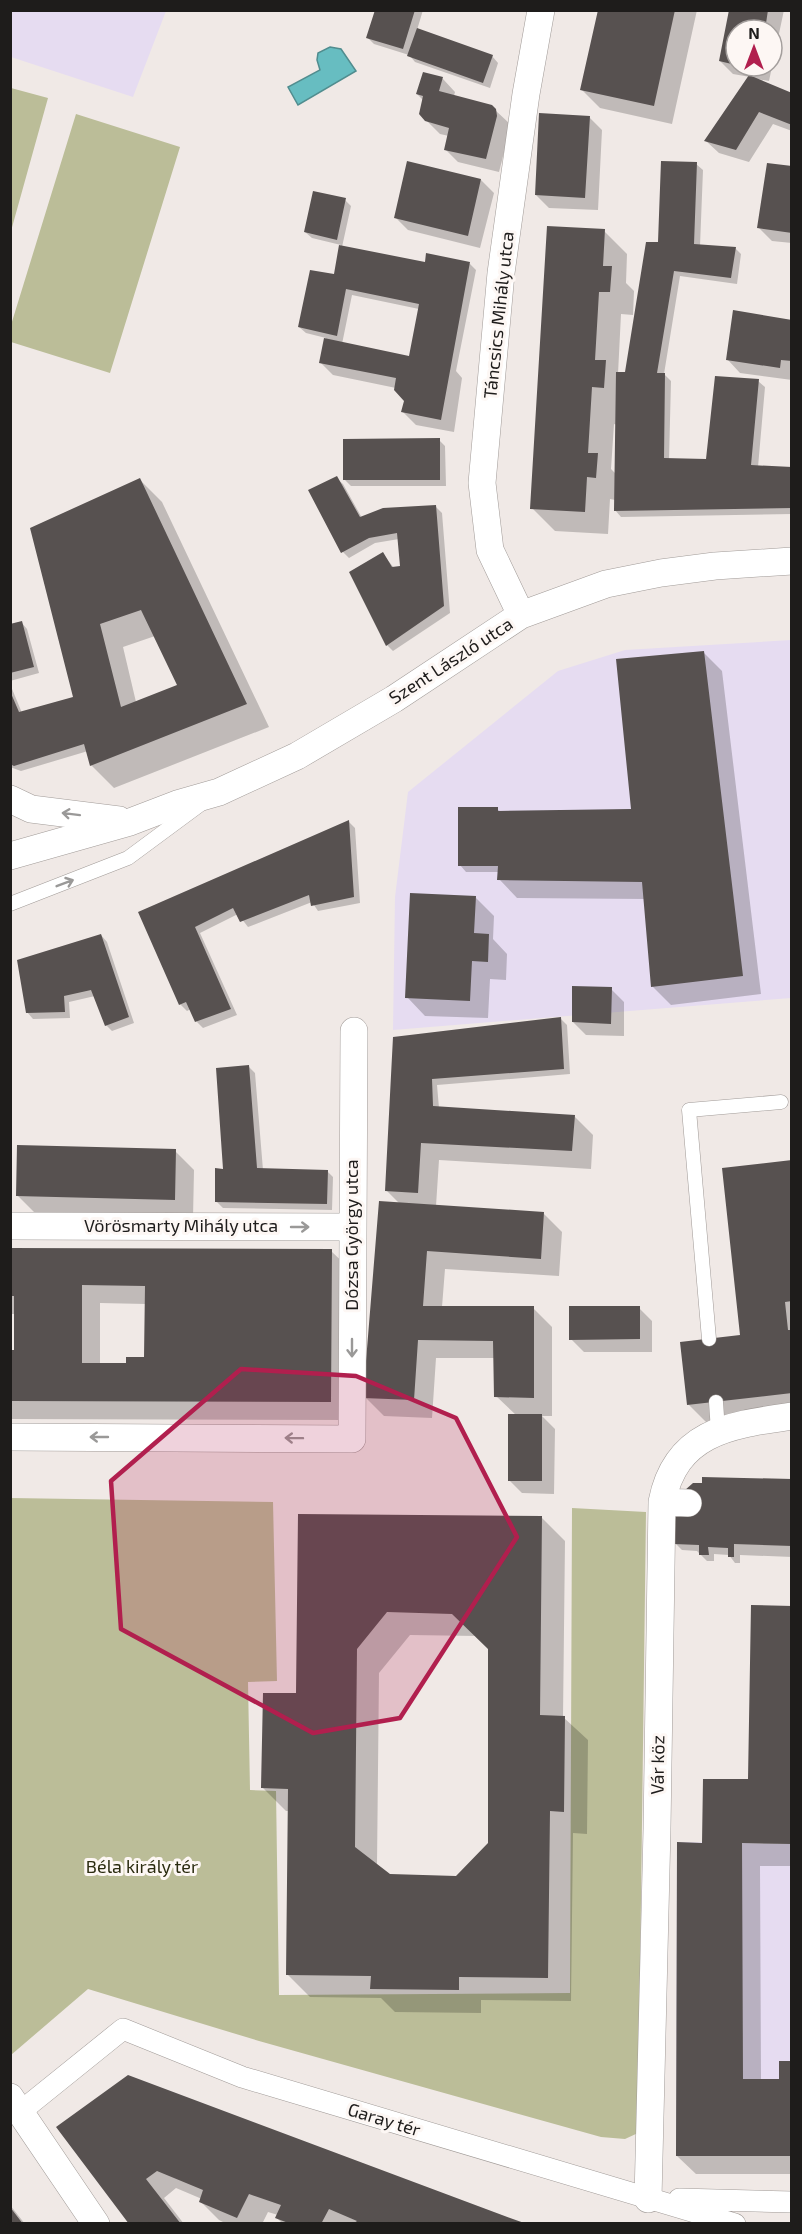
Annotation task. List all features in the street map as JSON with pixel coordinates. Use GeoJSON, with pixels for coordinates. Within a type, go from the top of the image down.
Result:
{"type":"FeatureCollection","features":[{"type":"Feature","properties":{"kind":"street","name":"Táncsics Mihály utca"},"geometry":{"type":"LineString","coordinates":[[521,615],[490,550],[483,483],[501,273],[526,94],[541,10]]}},
{"type":"Feature","properties":{"kind":"street","name":"Szent László utca"},"geometry":{"type":"LineString","coordinates":[[10,856],[130,822],[177,804],[219,792],[297,756],[394,699],[521,615],[606,584],[661,573],[715,566],[792,561]]}},
{"type":"Feature","properties":{"kind":"street","name":"Szent László utca"},"geometry":{"type":"LineString","coordinates":[[10,799],[31,809],[130,822]]}},
{"type":"Feature","properties":{"kind":"street","name":"Dózsa György utca"},"geometry":{"type":"LineString","coordinates":[[10,1437],[352,1439],[354,1030]]}},
{"type":"Feature","properties":{"kind":"street","name":"Vörösmarty Mihály utca"},"geometry":{"type":"LineString","coordinates":[[10,1226],[352,1227]]}},
{"type":"Feature","properties":{"kind":"street","name":"Vár köz"},"geometry":{"type":"LineString","coordinates":[[648,2199],[657,1829],[675,1503],[666,1482],[676,1464],[702,1439],[717,1431],[748,1422],[792,1416]]}},
{"type":"Feature","properties":{"kind":"street","name":"Garay tér"},"geometry":{"type":"LineString","coordinates":[[15,2104],[123,2029],[242,2077],[735,2223]]}},
{"type":"Feature","properties":{"kind":"street"},"geometry":{"type":"LineString","coordinates":[[15,2104],[96,2223]]}},
{"type":"Feature","properties":{"kind":"street","name":"Garay tér"},"geometry":{"type":"LineString","coordinates":[[648,2199],[792,2202]]}},
{"type":"Feature","properties":{"kind":"lane"},"geometry":{"type":"LineString","coordinates":[[10,904],[128,858],[219,792]]}},
{"type":"Feature","properties":{"kind":"lane"},"geometry":{"type":"LineString","coordinates":[[709,1339],[689,1110],[782,1102]]}},
{"type":"Feature","properties":{"kind":"lane"},"geometry":{"type":"LineString","coordinates":[[716,1402],[717,1431]]}},
{"type":"Feature","properties":{"kind":"highlighted area"},"geometry":{"type":"Polygon","coordinates":[[[241,1369],[356,1376],[456,1418],[517,1537],[400,1718],[313,1733],[121,1629],[111,1481],[241,1369]]]}},
{"type":"Feature","properties":{"kind":"shaded area"},"geometry":{"type":"Polygon","coordinates":[[[11,10],[166,11],[133,97],[11,57],[11,10]]]}},
{"type":"Feature","properties":{"kind":"shaded area"},"geometry":{"type":"Polygon","coordinates":[[[791,640],[791,998],[393,1030],[395,897],[408,792],[558,671],[625,650],[791,640]]]}},
{"type":"Feature","properties":{"kind":"shaded area"},"geometry":{"type":"Polygon","coordinates":[[[677,1842],[791,1844],[791,2156],[676,2156],[677,1842]]]}},
{"type":"Feature","properties":{"kind":"green space"},"geometry":{"type":"Polygon","coordinates":[[[10,88],[48,98],[11,231],[10,88]]]}},
{"type":"Feature","properties":{"kind":"green space"},"geometry":{"type":"Polygon","coordinates":[[[76,114],[180,147],[110,373],[11,342],[11,325],[76,114]]]}},
{"type":"Feature","properties":{"kind":"green space","name":"Béla király tér"},"geometry":{"type":"Polygon","coordinates":[[[10,1498],[273,1502],[277,1681],[248,1682],[250,1790],[276,1791],[279,1995],[570,1993],[572,1508],[646,1512],[638,2133],[625,2139],[601,2137],[259,2041],[88,1989],[11,2055],[10,1498]]]}},
{"type":"Feature","properties":{"kind":"water"},"geometry":{"type":"Polygon","coordinates":[[[330,47],[341,49],[356,71],[298,105],[288,87],[320,70],[317,60],[318,53],[330,47]]]}},
{"type":"Feature","properties":{"kind":"building"},"geometry":{"type":"Polygon","coordinates":[[[375,10],[415,10],[403,49],[366,38],[375,10]]]}},
{"type":"Feature","properties":{"kind":"building"},"geometry":{"type":"Polygon","coordinates":[[[598,10],[675,10],[654,106],[580,90],[598,10]]]}},
{"type":"Feature","properties":{"kind":"building"},"geometry":{"type":"Polygon","coordinates":[[[729,10],[768,10],[767,18],[727,18],[729,10]]]}},
{"type":"Feature","properties":{"kind":"building"},"geometry":{"type":"Polygon","coordinates":[[[417,28],[493,55],[483,83],[407,56],[417,28]]]}},
{"type":"Feature","properties":{"kind":"building"},"geometry":{"type":"Polygon","coordinates":[[[724,36],[724,62],[719,61],[724,36]]]}},
{"type":"Feature","properties":{"kind":"building"},"geometry":{"type":"Polygon","coordinates":[[[423,72],[443,77],[439,91],[492,105],[496,109],[497,116],[486,159],[444,150],[449,128],[425,121],[419,114],[423,96],[416,94],[423,72]]]}},
{"type":"Feature","properties":{"kind":"building"},"geometry":{"type":"Polygon","coordinates":[[[747,78],[756,78],[792,93],[792,125],[759,112],[736,150],[704,141],[747,78]]]}},
{"type":"Feature","properties":{"kind":"building"},"geometry":{"type":"Polygon","coordinates":[[[539,113],[590,116],[585,198],[535,195],[539,113]]]}},
{"type":"Feature","properties":{"kind":"building"},"geometry":{"type":"Polygon","coordinates":[[[407,161],[481,179],[468,236],[394,218],[407,161]]]}},
{"type":"Feature","properties":{"kind":"building"},"geometry":{"type":"Polygon","coordinates":[[[661,161],[697,162],[694,244],[736,247],[731,278],[674,271],[657,373],[665,373],[664,458],[706,459],[715,376],[759,379],[751,465],[792,467],[792,508],[614,511],[616,372],[625,372],[646,242],[658,242],[661,161]]]}},
{"type":"Feature","properties":{"kind":"building"},"geometry":{"type":"Polygon","coordinates":[[[767,163],[792,166],[792,233],[757,228],[767,163]]]}},
{"type":"Feature","properties":{"kind":"building"},"geometry":{"type":"Polygon","coordinates":[[[313,191],[346,198],[337,240],[304,232],[313,191]]]}},
{"type":"Feature","properties":{"kind":"building"},"geometry":{"type":"Polygon","coordinates":[[[547,226],[605,229],[603,266],[612,266],[610,292],[599,292],[595,360],[606,360],[604,388],[592,387],[588,453],[598,453],[596,478],[587,477],[585,512],[530,509],[547,226]]]}},
{"type":"Feature","properties":{"kind":"building"},"geometry":{"type":"Polygon","coordinates":[[[339,245],[425,262],[426,253],[470,262],[441,420],[401,412],[404,401],[394,390],[396,378],[319,363],[324,338],[409,356],[419,304],[346,289],[337,336],[298,327],[310,270],[334,274],[339,245]]]}},
{"type":"Feature","properties":{"kind":"building"},"geometry":{"type":"Polygon","coordinates":[[[733,310],[792,320],[792,361],[781,360],[780,368],[726,360],[733,310]]]}},
{"type":"Feature","properties":{"kind":"building"},"geometry":{"type":"Polygon","coordinates":[[[440,438],[440,480],[343,480],[343,439],[440,438]]]}},
{"type":"Feature","properties":{"kind":"building"},"geometry":{"type":"Polygon","coordinates":[[[337,476],[360,517],[383,508],[436,505],[444,606],[386,646],[349,572],[383,552],[392,567],[400,566],[397,533],[369,538],[341,553],[308,490],[337,476]]]}},
{"type":"Feature","properties":{"kind":"building"},"geometry":{"type":"Polygon","coordinates":[[[140,478],[247,704],[90,766],[84,744],[14,766],[10,764],[10,691],[19,712],[73,697],[30,528],[140,478]],[[141,610],[100,624],[121,707],[177,685],[141,610]]]}},
{"type":"Feature","properties":{"kind":"building"},"geometry":{"type":"Polygon","coordinates":[[[22,621],[34,667],[10,673],[10,624],[22,621]]]}},
{"type":"Feature","properties":{"kind":"building"},"geometry":{"type":"Polygon","coordinates":[[[704,651],[743,976],[651,987],[642,882],[497,880],[498,866],[458,866],[458,807],[498,807],[498,811],[631,809],[616,659],[704,651]]]}},
{"type":"Feature","properties":{"kind":"building"},"geometry":{"type":"Polygon","coordinates":[[[349,820],[354,897],[311,906],[309,895],[240,922],[233,908],[195,927],[231,1009],[195,1022],[186,1002],[179,1005],[138,912],[349,820]]]}},
{"type":"Feature","properties":{"kind":"building"},"geometry":{"type":"Polygon","coordinates":[[[410,893],[476,896],[474,933],[489,934],[488,962],[472,961],[470,1001],[405,998],[410,893]]]}},
{"type":"Feature","properties":{"kind":"building"},"geometry":{"type":"Polygon","coordinates":[[[101,934],[129,1017],[105,1026],[91,990],[64,996],[65,1012],[26,1013],[17,960],[101,934]]]}},
{"type":"Feature","properties":{"kind":"building"},"geometry":{"type":"Polygon","coordinates":[[[572,986],[612,987],[611,1024],[572,1022],[572,986]]]}},
{"type":"Feature","properties":{"kind":"building"},"geometry":{"type":"Polygon","coordinates":[[[561,1017],[564,1069],[432,1079],[433,1106],[575,1115],[572,1151],[421,1143],[418,1193],[385,1191],[393,1037],[561,1017]]]}},
{"type":"Feature","properties":{"kind":"building"},"geometry":{"type":"Polygon","coordinates":[[[249,1065],[257,1168],[328,1170],[327,1204],[215,1202],[215,1168],[223,1169],[216,1068],[249,1065]]]}},
{"type":"Feature","properties":{"kind":"building"},"geometry":{"type":"Polygon","coordinates":[[[17,1145],[176,1149],[175,1200],[16,1196],[17,1145]]]}},
{"type":"Feature","properties":{"kind":"building"},"geometry":{"type":"Polygon","coordinates":[[[792,1160],[792,1301],[785,1302],[788,1330],[792,1330],[792,1393],[687,1405],[680,1342],[740,1335],[722,1168],[792,1160]]]}},
{"type":"Feature","properties":{"kind":"building"},"geometry":{"type":"Polygon","coordinates":[[[379,1201],[544,1212],[541,1259],[427,1251],[423,1306],[534,1306],[534,1398],[494,1397],[493,1341],[418,1340],[414,1400],[363,1398],[379,1201]]]}},
{"type":"Feature","properties":{"kind":"building"},"geometry":{"type":"Polygon","coordinates":[[[10,1248],[332,1249],[331,1402],[10,1401],[10,1350],[14,1350],[14,1296],[10,1296],[10,1248]],[[82,1285],[82,1363],[126,1363],[126,1357],[144,1357],[145,1286],[82,1285]]]}},
{"type":"Feature","properties":{"kind":"building"},"geometry":{"type":"Polygon","coordinates":[[[569,1306],[640,1306],[640,1339],[569,1340],[569,1306]]]}},
{"type":"Feature","properties":{"kind":"building"},"geometry":{"type":"Polygon","coordinates":[[[508,1414],[542,1414],[542,1481],[508,1481],[508,1414]]]}},
{"type":"Feature","properties":{"kind":"building"},"geometry":{"type":"Polygon","coordinates":[[[702,1477],[792,1479],[792,1546],[734,1544],[734,1557],[728,1557],[728,1548],[708,1547],[709,1555],[699,1555],[699,1545],[674,1544],[676,1498],[693,1483],[702,1483],[702,1477]]]}},
{"type":"Feature","properties":{"kind":"building"},"geometry":{"type":"Polygon","coordinates":[[[298,1514],[542,1516],[540,1715],[565,1716],[564,1812],[550,1811],[548,1978],[459,1977],[459,1990],[370,1989],[371,1976],[286,1975],[288,1789],[261,1788],[263,1693],[296,1693],[298,1514]],[[387,1612],[357,1649],[355,1847],[390,1874],[456,1876],[488,1843],[488,1649],[452,1614],[387,1612]]]}},
{"type":"Feature","properties":{"kind":"building"},"geometry":{"type":"Polygon","coordinates":[[[751,1605],[792,1606],[792,1844],[742,1843],[743,2079],[779,2079],[779,2061],[792,2061],[792,2156],[676,2156],[677,1842],[702,1843],[703,1779],[748,1779],[751,1605]]]}},
{"type":"Feature","properties":{"kind":"building"},"geometry":{"type":"Polygon","coordinates":[[[128,2075],[527,2224],[353,2224],[357,2221],[329,2209],[321,2224],[291,2224],[275,2218],[281,2205],[249,2194],[237,2218],[199,2202],[203,2190],[157,2171],[146,2179],[181,2224],[129,2224],[56,2127],[128,2075]]]}},
{"type":"Feature","properties":{"kind":"building"},"geometry":{"type":"Polygon","coordinates":[[[10,2207],[23,2224],[10,2224],[10,2207]]]}}]}
